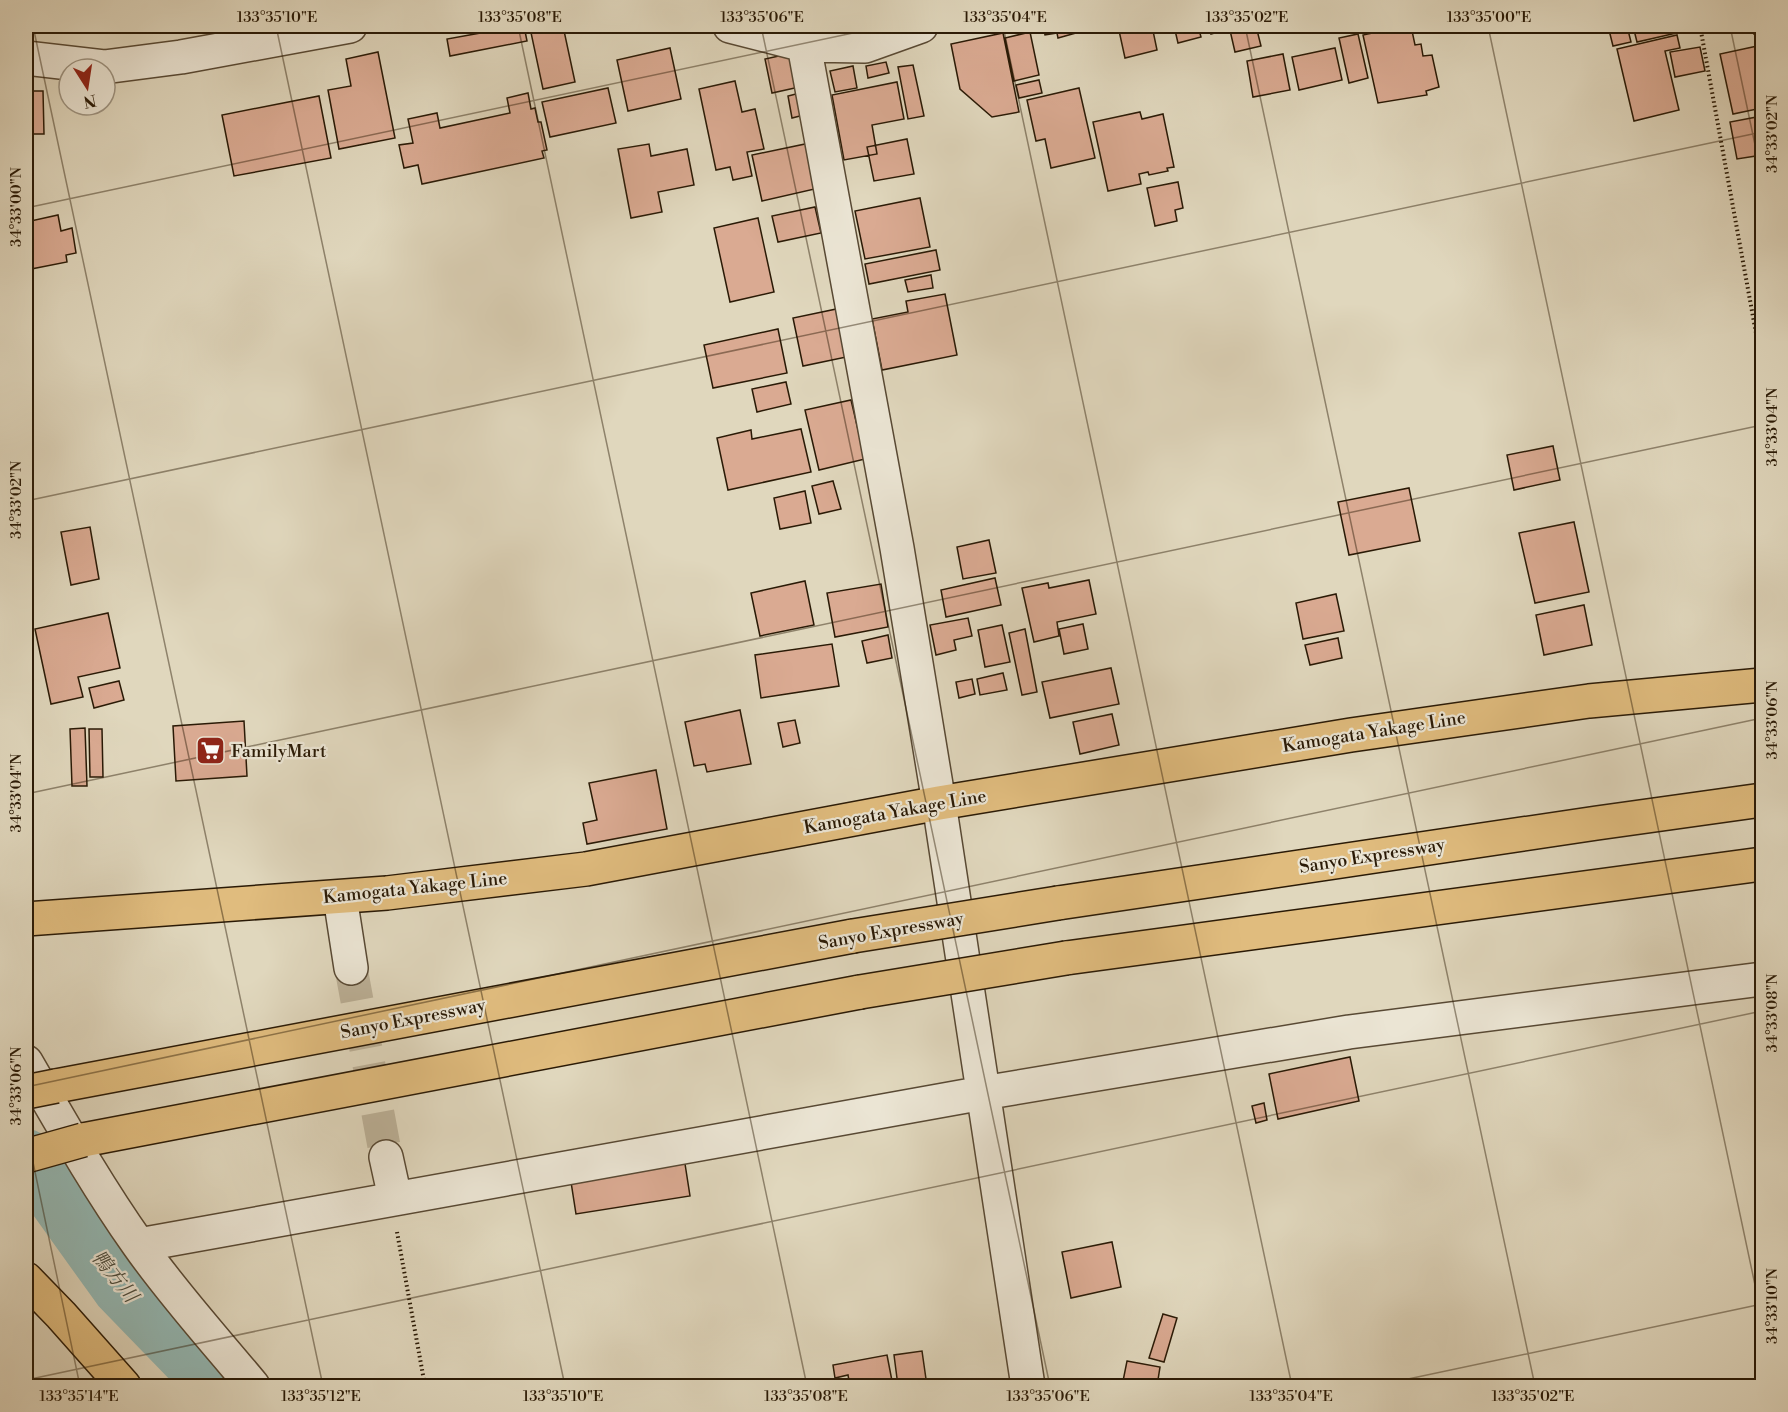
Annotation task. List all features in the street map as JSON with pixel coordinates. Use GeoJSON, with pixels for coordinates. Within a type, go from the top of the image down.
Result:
{"type":"FeatureCollection","features":[{"type":"Feature","properties":{"kind":"main road","name":"Kamogata Yakage Line"},"geometry":{"type":"LineString","coordinates":[[26,920],[387,893],[585,869],[939,803],[1373,731],[1590,701],[1762,685]]}},
{"type":"Feature","properties":{"kind":"main road","name":"Sanyo Expressway"},"geometry":{"type":"LineString","coordinates":[[41,1089],[853,936],[1058,903],[1750,802]]}},
{"type":"Feature","properties":{"kind":"main road"},"geometry":{"type":"LineString","coordinates":[[26,1152],[860,992],[1066,958],[1754,865]]}},
{"type":"Feature","properties":{"kind":"main road"},"geometry":{"type":"LineString","coordinates":[[26,1156],[82,1140]]}},
{"type":"Feature","properties":{"kind":"main road"},"geometry":{"type":"LineString","coordinates":[[26,1279],[124,1386]]}},
{"type":"Feature","properties":{"kind":"street"},"geometry":{"type":"LineString","coordinates":[[26,58],[104,67],[181,57],[350,26]]}},
{"type":"Feature","properties":{"kind":"street"},"geometry":{"type":"LineString","coordinates":[[730,26],[804,45],[865,46],[921,26]]}},
{"type":"Feature","properties":{"kind":"street"},"geometry":{"type":"LineString","coordinates":[[804,45],[897,548],[939,803],[1028,1386]]}},
{"type":"Feature","properties":{"kind":"street"},"geometry":{"type":"LineString","coordinates":[[340,897],[351,968]]}},
{"type":"Feature","properties":{"kind":"street"},"geometry":{"type":"LineString","coordinates":[[139,1245],[983,1093],[1349,1032],[1762,979]]}},
{"type":"Feature","properties":{"kind":"street"},"geometry":{"type":"LineString","coordinates":[[26,1062],[92,1176],[139,1245],[253,1386]]}},
{"type":"Feature","properties":{"kind":"street"},"geometry":{"type":"LineString","coordinates":[[386,1157],[395,1198]]}},
{"type":"Feature","properties":{"kind":"path"},"geometry":{"type":"LineString","coordinates":[[1700,26],[1762,366]]}},
{"type":"Feature","properties":{"kind":"path"},"geometry":{"type":"LineString","coordinates":[[395,1198],[395,1224],[425,1386]]}},
{"type":"Feature","properties":{"kind":"building"},"geometry":{"type":"Polygon","coordinates":[[[524,26],[527,41],[450,56],[447,39],[524,26]]]}},
{"type":"Feature","properties":{"kind":"building"},"geometry":{"type":"Polygon","coordinates":[[[563,26],[575,82],[543,89],[530,28],[563,26]]]}},
{"type":"Feature","properties":{"kind":"building"},"geometry":{"type":"Polygon","coordinates":[[[1043,26],[1074,26],[1076,33],[1058,38],[1057,33],[1045,35],[1043,26]]]}},
{"type":"Feature","properties":{"kind":"building"},"geometry":{"type":"Polygon","coordinates":[[[1118,26],[1152,26],[1157,50],[1125,58],[1118,26]]]}},
{"type":"Feature","properties":{"kind":"building"},"geometry":{"type":"Polygon","coordinates":[[[1174,26],[1198,26],[1201,37],[1178,43],[1174,26]]]}},
{"type":"Feature","properties":{"kind":"building"},"geometry":{"type":"Polygon","coordinates":[[[1209,26],[1224,26],[1225,30],[1211,34],[1209,26]]]}},
{"type":"Feature","properties":{"kind":"building"},"geometry":{"type":"Polygon","coordinates":[[[1229,26],[1256,26],[1261,46],[1235,52],[1229,26]]]}},
{"type":"Feature","properties":{"kind":"building"},"geometry":{"type":"Polygon","coordinates":[[[1411,26],[1415,45],[1421,44],[1423,56],[1432,55],[1439,87],[1426,91],[1427,95],[1378,103],[1363,35],[1411,26]]]}},
{"type":"Feature","properties":{"kind":"building"},"geometry":{"type":"Polygon","coordinates":[[[1608,26],[1627,26],[1631,42],[1613,46],[1608,26]]]}},
{"type":"Feature","properties":{"kind":"building"},"geometry":{"type":"Polygon","coordinates":[[[1633,26],[1680,26],[1681,32],[1637,42],[1633,26]]]}},
{"type":"Feature","properties":{"kind":"building"},"geometry":{"type":"Polygon","coordinates":[[[1752,26],[1762,26],[1762,32],[1754,34],[1752,26]]]}},
{"type":"Feature","properties":{"kind":"building"},"geometry":{"type":"Polygon","coordinates":[[[1030,32],[1039,75],[1014,81],[1005,38],[1030,32]]]}},
{"type":"Feature","properties":{"kind":"building"},"geometry":{"type":"Polygon","coordinates":[[[1003,33],[1019,112],[992,117],[960,89],[951,44],[1003,33]]]}},
{"type":"Feature","properties":{"kind":"building"},"geometry":{"type":"Polygon","coordinates":[[[1358,34],[1368,78],[1349,83],[1339,38],[1358,34]]]}},
{"type":"Feature","properties":{"kind":"building"},"geometry":{"type":"Polygon","coordinates":[[[1677,35],[1680,48],[1665,51],[1679,110],[1634,121],[1617,49],[1677,35]]]}},
{"type":"Feature","properties":{"kind":"building"},"geometry":{"type":"Polygon","coordinates":[[[1762,45],[1762,108],[1733,114],[1720,54],[1762,45]]]}},
{"type":"Feature","properties":{"kind":"building"},"geometry":{"type":"Polygon","coordinates":[[[1700,47],[1705,71],[1675,77],[1670,52],[1700,47]]]}},
{"type":"Feature","properties":{"kind":"building"},"geometry":{"type":"Polygon","coordinates":[[[670,48],[681,99],[628,111],[617,60],[670,48]]]}},
{"type":"Feature","properties":{"kind":"building"},"geometry":{"type":"Polygon","coordinates":[[[1335,48],[1342,80],[1299,90],[1292,57],[1335,48]]]}},
{"type":"Feature","properties":{"kind":"building"},"geometry":{"type":"Polygon","coordinates":[[[378,52],[395,138],[339,149],[328,90],[351,86],[346,59],[378,52]]]}},
{"type":"Feature","properties":{"kind":"building"},"geometry":{"type":"Polygon","coordinates":[[[797,52],[804,86],[772,93],[765,59],[797,52]]]}},
{"type":"Feature","properties":{"kind":"building"},"geometry":{"type":"Polygon","coordinates":[[[1283,54],[1290,90],[1253,97],[1247,61],[1283,54]]]}},
{"type":"Feature","properties":{"kind":"building"},"geometry":{"type":"Polygon","coordinates":[[[886,62],[889,73],[868,78],[866,66],[886,62]]]}},
{"type":"Feature","properties":{"kind":"building"},"geometry":{"type":"Polygon","coordinates":[[[913,65],[924,116],[908,119],[898,67],[913,65]]]}},
{"type":"Feature","properties":{"kind":"building"},"geometry":{"type":"Polygon","coordinates":[[[853,66],[857,88],[835,92],[830,71],[853,66]]]}},
{"type":"Feature","properties":{"kind":"building"},"geometry":{"type":"Polygon","coordinates":[[[1039,80],[1042,93],[1019,98],[1016,85],[1039,80]]]}},
{"type":"Feature","properties":{"kind":"building"},"geometry":{"type":"Polygon","coordinates":[[[735,81],[742,112],[755,109],[764,149],[747,152],[752,176],[733,180],[730,167],[716,170],[699,89],[735,81]]]}},
{"type":"Feature","properties":{"kind":"building"},"geometry":{"type":"Polygon","coordinates":[[[897,82],[904,119],[872,125],[877,154],[844,160],[832,95],[897,82]]]}},
{"type":"Feature","properties":{"kind":"building"},"geometry":{"type":"Polygon","coordinates":[[[608,88],[616,123],[550,137],[542,102],[608,88]]]}},
{"type":"Feature","properties":{"kind":"building"},"geometry":{"type":"Polygon","coordinates":[[[1079,88],[1095,158],[1051,168],[1045,139],[1036,141],[1027,100],[1079,88]]]}},
{"type":"Feature","properties":{"kind":"building"},"geometry":{"type":"Polygon","coordinates":[[[26,91],[43,91],[44,134],[26,134],[26,91]]]}},
{"type":"Feature","properties":{"kind":"building"},"geometry":{"type":"Polygon","coordinates":[[[528,93],[531,109],[535,108],[538,122],[541,122],[547,150],[542,151],[544,158],[422,184],[418,165],[404,168],[399,145],[413,143],[408,119],[437,113],[440,128],[510,113],[507,98],[528,93]]]}},
{"type":"Feature","properties":{"kind":"building"},"geometry":{"type":"Polygon","coordinates":[[[800,93],[804,115],[792,118],[788,96],[800,93]]]}},
{"type":"Feature","properties":{"kind":"building"},"geometry":{"type":"Polygon","coordinates":[[[319,96],[331,158],[234,176],[222,115],[319,96]]]}},
{"type":"Feature","properties":{"kind":"building"},"geometry":{"type":"Polygon","coordinates":[[[1140,112],[1142,119],[1163,114],[1174,167],[1167,168],[1168,171],[1149,175],[1148,172],[1139,174],[1141,184],[1108,191],[1093,122],[1140,112]]]}},
{"type":"Feature","properties":{"kind":"building"},"geometry":{"type":"Polygon","coordinates":[[[1762,116],[1762,155],[1737,159],[1730,122],[1762,116]]]}},
{"type":"Feature","properties":{"kind":"building"},"geometry":{"type":"Polygon","coordinates":[[[907,139],[914,174],[874,181],[867,147],[907,139]]]}},
{"type":"Feature","properties":{"kind":"building"},"geometry":{"type":"Polygon","coordinates":[[[810,143],[819,188],[762,201],[752,155],[810,143]]]}},
{"type":"Feature","properties":{"kind":"building"},"geometry":{"type":"Polygon","coordinates":[[[649,144],[651,156],[687,149],[694,185],[658,192],[662,212],[631,218],[618,149],[649,144]]]}},
{"type":"Feature","properties":{"kind":"building"},"geometry":{"type":"Polygon","coordinates":[[[1178,182],[1183,208],[1175,210],[1177,221],[1155,226],[1147,188],[1178,182]]]}},
{"type":"Feature","properties":{"kind":"building"},"geometry":{"type":"Polygon","coordinates":[[[920,198],[930,247],[865,259],[855,211],[920,198]]]}},
{"type":"Feature","properties":{"kind":"building"},"geometry":{"type":"Polygon","coordinates":[[[815,207],[821,233],[778,242],[772,216],[815,207]]]}},
{"type":"Feature","properties":{"kind":"building"},"geometry":{"type":"Polygon","coordinates":[[[58,215],[61,231],[72,228],[76,253],[66,255],[67,262],[26,270],[26,222],[58,215]]]}},
{"type":"Feature","properties":{"kind":"building"},"geometry":{"type":"Polygon","coordinates":[[[758,218],[774,292],[730,302],[714,228],[758,218]]]}},
{"type":"Feature","properties":{"kind":"building"},"geometry":{"type":"Polygon","coordinates":[[[936,250],[940,270],[869,284],[865,264],[936,250]]]}},
{"type":"Feature","properties":{"kind":"building"},"geometry":{"type":"Polygon","coordinates":[[[931,275],[933,288],[908,292],[905,280],[931,275]]]}},
{"type":"Feature","properties":{"kind":"building"},"geometry":{"type":"Polygon","coordinates":[[[945,294],[957,355],[882,370],[872,319],[908,312],[906,301],[945,294]]]}},
{"type":"Feature","properties":{"kind":"building"},"geometry":{"type":"Polygon","coordinates":[[[846,307],[856,355],[803,366],[793,318],[846,307]]]}},
{"type":"Feature","properties":{"kind":"building"},"geometry":{"type":"Polygon","coordinates":[[[778,329],[787,373],[713,388],[704,345],[778,329]]]}},
{"type":"Feature","properties":{"kind":"building"},"geometry":{"type":"Polygon","coordinates":[[[786,382],[791,404],[757,412],[752,389],[786,382]]]}},
{"type":"Feature","properties":{"kind":"building"},"geometry":{"type":"Polygon","coordinates":[[[851,400],[865,459],[819,470],[805,410],[851,400]]]}},
{"type":"Feature","properties":{"kind":"building"},"geometry":{"type":"Polygon","coordinates":[[[801,429],[811,472],[728,490],[717,438],[751,430],[752,439],[801,429]]]}},
{"type":"Feature","properties":{"kind":"building"},"geometry":{"type":"Polygon","coordinates":[[[1553,446],[1560,480],[1514,490],[1507,455],[1553,446]]]}},
{"type":"Feature","properties":{"kind":"building"},"geometry":{"type":"Polygon","coordinates":[[[833,481],[841,509],[819,514],[812,486],[833,481]]]}},
{"type":"Feature","properties":{"kind":"building"},"geometry":{"type":"Polygon","coordinates":[[[1409,488],[1420,541],[1349,555],[1338,502],[1409,488]]]}},
{"type":"Feature","properties":{"kind":"building"},"geometry":{"type":"Polygon","coordinates":[[[805,491],[811,523],[780,529],[774,498],[805,491]]]}},
{"type":"Feature","properties":{"kind":"building"},"geometry":{"type":"Polygon","coordinates":[[[1574,522],[1589,592],[1535,603],[1519,533],[1574,522]]]}},
{"type":"Feature","properties":{"kind":"building"},"geometry":{"type":"Polygon","coordinates":[[[90,527],[99,579],[71,585],[61,532],[90,527]]]}},
{"type":"Feature","properties":{"kind":"building"},"geometry":{"type":"Polygon","coordinates":[[[989,540],[996,573],[963,579],[957,547],[989,540]]]}},
{"type":"Feature","properties":{"kind":"building"},"geometry":{"type":"Polygon","coordinates":[[[995,578],[1001,605],[946,617],[941,590],[995,578]]]}},
{"type":"Feature","properties":{"kind":"building"},"geometry":{"type":"Polygon","coordinates":[[[1089,580],[1096,614],[1057,622],[1059,636],[1034,642],[1022,588],[1048,583],[1049,588],[1089,580]]]}},
{"type":"Feature","properties":{"kind":"building"},"geometry":{"type":"Polygon","coordinates":[[[805,581],[814,625],[760,636],[751,593],[805,581]]]}},
{"type":"Feature","properties":{"kind":"building"},"geometry":{"type":"Polygon","coordinates":[[[881,584],[888,627],[835,637],[827,593],[881,584]]]}},
{"type":"Feature","properties":{"kind":"building"},"geometry":{"type":"Polygon","coordinates":[[[1336,594],[1344,631],[1303,639],[1296,603],[1336,594]]]}},
{"type":"Feature","properties":{"kind":"building"},"geometry":{"type":"Polygon","coordinates":[[[1584,605],[1592,645],[1544,655],[1536,615],[1584,605]]]}},
{"type":"Feature","properties":{"kind":"building"},"geometry":{"type":"Polygon","coordinates":[[[108,613],[120,668],[78,677],[83,697],[51,704],[35,629],[108,613]]]}},
{"type":"Feature","properties":{"kind":"building"},"geometry":{"type":"Polygon","coordinates":[[[968,618],[972,636],[954,640],[956,650],[936,655],[930,625],[968,618]]]}},
{"type":"Feature","properties":{"kind":"building"},"geometry":{"type":"Polygon","coordinates":[[[1083,624],[1088,649],[1064,654],[1059,629],[1083,624]]]}},
{"type":"Feature","properties":{"kind":"building"},"geometry":{"type":"Polygon","coordinates":[[[1002,625],[1010,662],[985,667],[978,630],[1002,625]]]}},
{"type":"Feature","properties":{"kind":"building"},"geometry":{"type":"Polygon","coordinates":[[[1025,629],[1037,692],[1022,695],[1009,633],[1025,629]]]}},
{"type":"Feature","properties":{"kind":"building"},"geometry":{"type":"Polygon","coordinates":[[[888,635],[892,658],[867,663],[862,641],[888,635]]]}},
{"type":"Feature","properties":{"kind":"building"},"geometry":{"type":"Polygon","coordinates":[[[1338,638],[1342,658],[1310,665],[1305,645],[1338,638]]]}},
{"type":"Feature","properties":{"kind":"building"},"geometry":{"type":"Polygon","coordinates":[[[832,644],[839,686],[761,698],[755,655],[832,644]]]}},
{"type":"Feature","properties":{"kind":"building"},"geometry":{"type":"Polygon","coordinates":[[[1111,668],[1119,704],[1050,718],[1042,682],[1111,668]]]}},
{"type":"Feature","properties":{"kind":"building"},"geometry":{"type":"Polygon","coordinates":[[[1003,673],[1007,690],[980,695],[977,679],[1003,673]]]}},
{"type":"Feature","properties":{"kind":"building"},"geometry":{"type":"Polygon","coordinates":[[[972,679],[975,694],[959,698],[956,682],[972,679]]]}},
{"type":"Feature","properties":{"kind":"building"},"geometry":{"type":"Polygon","coordinates":[[[119,681],[124,700],[94,708],[89,688],[119,681]]]}},
{"type":"Feature","properties":{"kind":"building"},"geometry":{"type":"Polygon","coordinates":[[[740,710],[751,764],[707,772],[705,764],[694,766],[685,722],[740,710]]]}},
{"type":"Feature","properties":{"kind":"building"},"geometry":{"type":"Polygon","coordinates":[[[1112,714],[1119,745],[1080,754],[1073,722],[1112,714]]]}},
{"type":"Feature","properties":{"kind":"building"},"geometry":{"type":"Polygon","coordinates":[[[795,720],[800,743],[783,747],[778,723],[795,720]]]}},
{"type":"Feature","properties":{"kind":"building","name":"FamilyMart"},"geometry":{"type":"Polygon","coordinates":[[[244,721],[247,776],[176,781],[173,726],[244,721]]]}},
{"type":"Feature","properties":{"kind":"building"},"geometry":{"type":"Polygon","coordinates":[[[85,728],[87,786],[72,786],[70,729],[85,728]]]}},
{"type":"Feature","properties":{"kind":"building"},"geometry":{"type":"Polygon","coordinates":[[[89,729],[102,729],[103,777],[90,777],[89,729]]]}},
{"type":"Feature","properties":{"kind":"building"},"geometry":{"type":"Polygon","coordinates":[[[656,770],[667,829],[587,844],[583,823],[597,820],[589,783],[656,770]]]}},
{"type":"Feature","properties":{"kind":"building"},"geometry":{"type":"Polygon","coordinates":[[[1350,1057],[1359,1101],[1278,1119],[1269,1074],[1350,1057]]]}},
{"type":"Feature","properties":{"kind":"building"},"geometry":{"type":"Polygon","coordinates":[[[1264,1103],[1267,1120],[1256,1123],[1252,1106],[1264,1103]]]}},
{"type":"Feature","properties":{"kind":"building"},"geometry":{"type":"Polygon","coordinates":[[[683,1151],[690,1196],[576,1214],[569,1169],[683,1151]]]}},
{"type":"Feature","properties":{"kind":"building"},"geometry":{"type":"Polygon","coordinates":[[[1112,1242],[1121,1287],[1071,1298],[1062,1252],[1112,1242]]]}},
{"type":"Feature","properties":{"kind":"building"},"geometry":{"type":"Polygon","coordinates":[[[1163,1314],[1177,1318],[1164,1362],[1149,1358],[1163,1314]]]}},
{"type":"Feature","properties":{"kind":"building"},"geometry":{"type":"Polygon","coordinates":[[[922,1351],[927,1386],[898,1386],[894,1355],[922,1351]]]}},
{"type":"Feature","properties":{"kind":"building"},"geometry":{"type":"Polygon","coordinates":[[[887,1355],[893,1386],[850,1386],[848,1375],[835,1378],[833,1365],[887,1355]]]}},
{"type":"Feature","properties":{"kind":"building"},"geometry":{"type":"Polygon","coordinates":[[[1127,1361],[1160,1367],[1157,1386],[1122,1386],[1127,1361]]]}},
{"type":"Feature","properties":{"kind":"building"},"geometry":{"type":"Polygon","coordinates":[[[844,1381],[845,1386],[810,1386],[844,1381]]]}},
{"type":"Feature","properties":{"kind":"waterway","name":"鴨方川"},"geometry":{"type":"LineString","coordinates":[[26,1157],[120,1288],[215,1386]]}},
{"type":"Feature","properties":{"kind":"tunnel"},"geometry":{"type":"LineString","coordinates":[[351,968],[386,1157]]}},
{"type":"Feature","properties":{"kind":"place","name":"FamilyMart"},"geometry":{"type":"Point","coordinates":[210,751]}}]}
